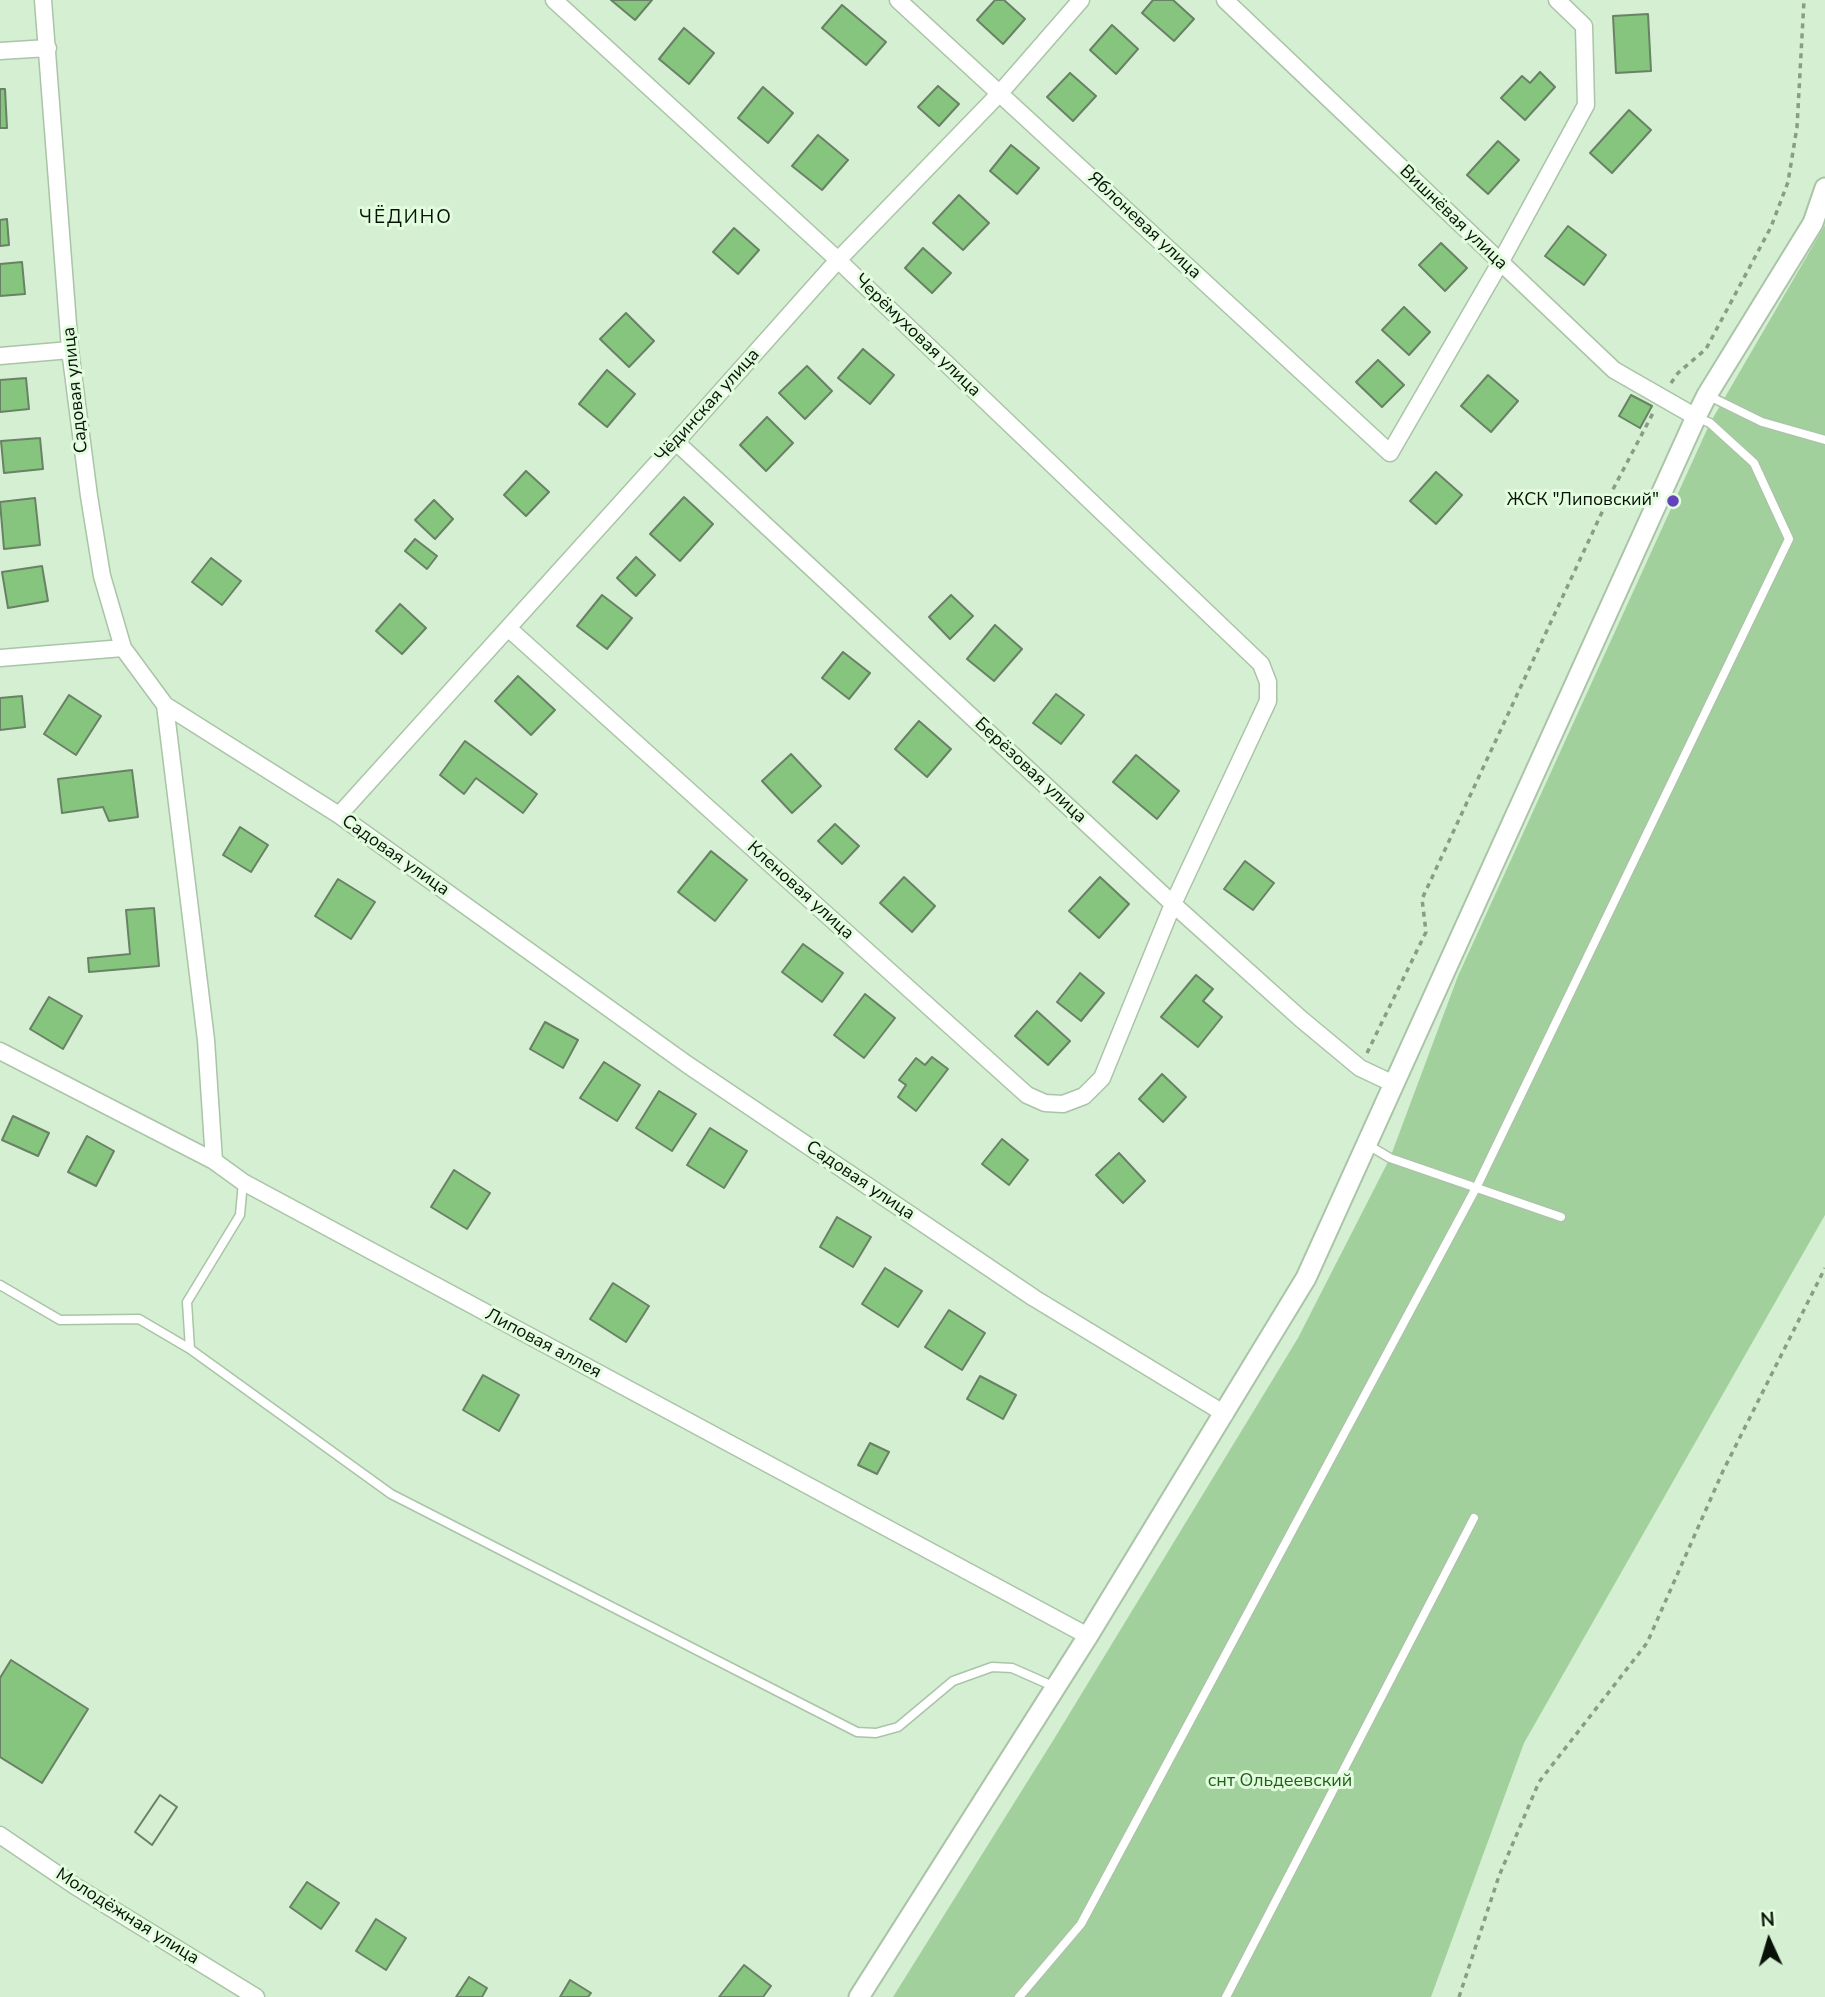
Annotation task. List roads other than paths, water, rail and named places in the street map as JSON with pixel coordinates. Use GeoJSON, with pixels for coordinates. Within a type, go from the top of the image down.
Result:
{"type":"FeatureCollection","features":[{"type":"Feature","properties":{"kind":"street","name":"Садовая улица"},"geometry":{"type":"LineString","coordinates":[[43,0],[71,350],[102,576],[123,648],[165,705],[339,815],[688,1065],[999,1275],[1225,1413]]}},
{"type":"Feature","properties":{"kind":"street","name":"Черёмуховая улица"},"geometry":{"type":"LineString","coordinates":[[554,0],[838,260],[1261,664],[1268,682],[1268,701],[1173,904]]}},
{"type":"Feature","properties":{"kind":"street","name":"Яблоневая улица"},"geometry":{"type":"LineString","coordinates":[[898,0],[1390,453],[1500,263]]}},
{"type":"Feature","properties":{"kind":"street","name":"Чёдинская улица"},"geometry":{"type":"LineString","coordinates":[[339,815],[838,260],[1000,93],[1081,0]]}},
{"type":"Feature","properties":{"kind":"street","name":"Вишнёвая улица"},"geometry":{"type":"LineString","coordinates":[[1225,0],[1614,370],[1696,417]]}},
{"type":"Feature","properties":{"kind":"street"},"geometry":{"type":"LineString","coordinates":[[1500,263],[1586,105],[1584,26],[1557,0]]}},
{"type":"Feature","properties":{"kind":"street"},"geometry":{"type":"LineString","coordinates":[[0,51],[47,48]]}},
{"type":"Feature","properties":{"kind":"street"},"geometry":{"type":"LineString","coordinates":[[859,1997],[1088,1636],[1306,1278],[1696,417],[1707,394],[1813,223],[1825,188]]}},
{"type":"Feature","properties":{"kind":"street"},"geometry":{"type":"LineString","coordinates":[[0,356],[71,350]]}},
{"type":"Feature","properties":{"kind":"street","name":"Берёзовая улица"},"geometry":{"type":"LineString","coordinates":[[676,443],[1173,904],[1301,1019],[1360,1068],[1394,1084]]}},
{"type":"Feature","properties":{"kind":"street","name":"Кленовая улица"},"geometry":{"type":"LineString","coordinates":[[509,628],[1027,1096],[1045,1103],[1063,1104],[1084,1096],[1102,1077],[1173,904]]}},
{"type":"Feature","properties":{"kind":"street"},"geometry":{"type":"LineString","coordinates":[[0,658],[123,648]]}},
{"type":"Feature","properties":{"kind":"street"},"geometry":{"type":"LineString","coordinates":[[165,705],[205,1040],[214,1161]]}},
{"type":"Feature","properties":{"kind":"street","name":"Липовая аллея"},"geometry":{"type":"LineString","coordinates":[[0,1051],[214,1161],[243,1182],[1088,1636]]}},
{"type":"Feature","properties":{"kind":"street","name":"Молодёжная улица"},"geometry":{"type":"LineString","coordinates":[[0,1835],[75,1886],[256,1997]]}},
{"type":"Feature","properties":{"kind":"lane"},"geometry":{"type":"LineString","coordinates":[[1707,394],[1762,422],[1825,440]]}},
{"type":"Feature","properties":{"kind":"lane"},"geometry":{"type":"LineString","coordinates":[[1019,1997],[1081,1924],[1477,1186],[1789,539],[1754,463],[1710,423],[1696,417]]}},
{"type":"Feature","properties":{"kind":"lane"},"geometry":{"type":"LineString","coordinates":[[1368,1145],[1390,1158],[1561,1217]]}},
{"type":"Feature","properties":{"kind":"lane"},"geometry":{"type":"LineString","coordinates":[[190,1349],[187,1302],[240,1215],[243,1182]]}},
{"type":"Feature","properties":{"kind":"lane"},"geometry":{"type":"LineString","coordinates":[[0,1284],[60,1320],[139,1319],[190,1349],[391,1494],[856,1732],[876,1732],[898,1727],[953,1681],[992,1667],[1012,1668],[1055,1687]]}},
{"type":"Feature","properties":{"kind":"lane"},"geometry":{"type":"LineString","coordinates":[[1226,1997],[1474,1518]]}},
{"type":"Feature","properties":{"kind":"place","name":"ЖСК \"Липовский\""},"geometry":{"type":"Point","coordinates":[1673,501]}},
{"type":"Feature","properties":{"kind":"district","name":"ЧЁДИНО"},"geometry":{"type":"Point","coordinates":[406,218]}},
{"type":"Feature","properties":{"kind":"park label","name":"снт Ольдеевский"},"geometry":{"type":"Point","coordinates":[1280,1782]}}]}
